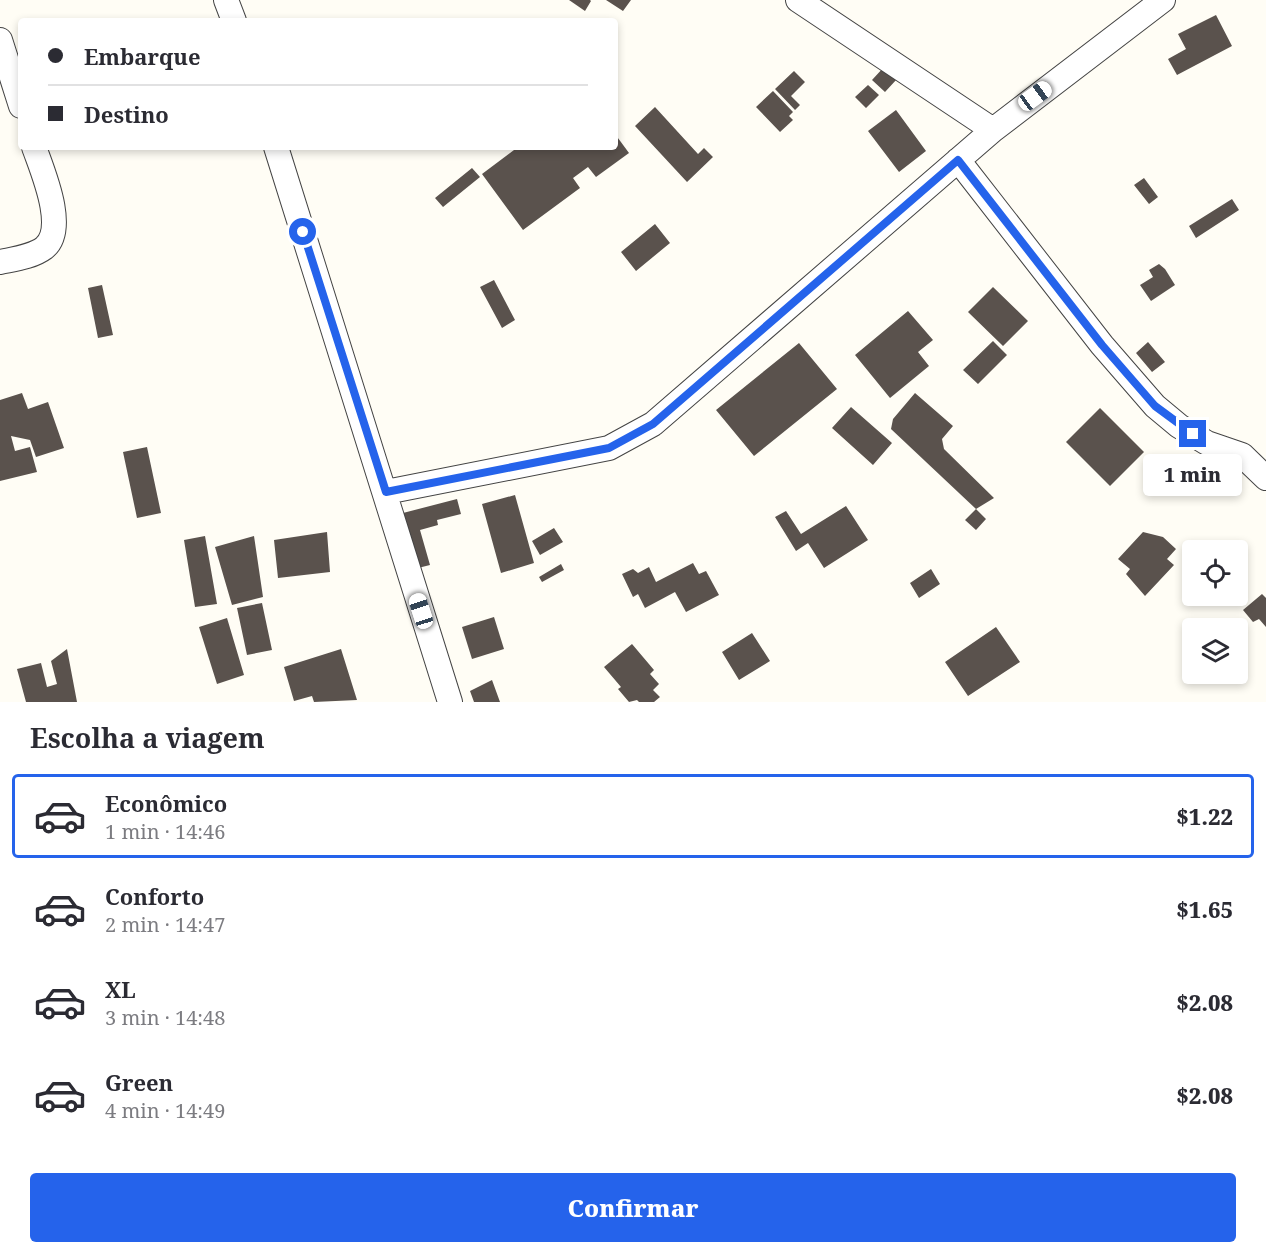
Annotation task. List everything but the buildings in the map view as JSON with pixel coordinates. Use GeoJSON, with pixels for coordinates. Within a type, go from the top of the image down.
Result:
{"type":"FeatureCollection","features":[{"type":"Feature","properties":{"kind":"street"},"geometry":{"type":"LineString","coordinates":[[226,0],[233,18]]}},
{"type":"Feature","properties":{"kind":"street"},"geometry":{"type":"LineString","coordinates":[[798,0],[993,130]]}},
{"type":"Feature","properties":{"kind":"street"},"geometry":{"type":"LineString","coordinates":[[386,492],[609,448],[631,438],[653,424],[993,130],[1163,0]]}},
{"type":"Feature","properties":{"kind":"street"},"geometry":{"type":"LineString","coordinates":[[0,40],[18,97]]}},
{"type":"Feature","properties":{"kind":"street"},"geometry":{"type":"LineString","coordinates":[[0,262],[24,257],[44,248],[52,238],[53,205],[35,150]]}},
{"type":"Feature","properties":{"kind":"street"},"geometry":{"type":"LineString","coordinates":[[277,150],[450,702]]}},
{"type":"Feature","properties":{"kind":"street"},"geometry":{"type":"LineString","coordinates":[[958,160],[1102,345],[1155,406],[1179,426],[1207,443],[1242,455],[1266,478]]}},
{"type":"Feature","properties":{"kind":"route"},"geometry":{"type":"LineString","coordinates":[[303,232],[386,492],[609,448],[631,438],[653,424],[958,160],[1102,345],[1155,406],[1179,426],[1193,434]]}}]}
